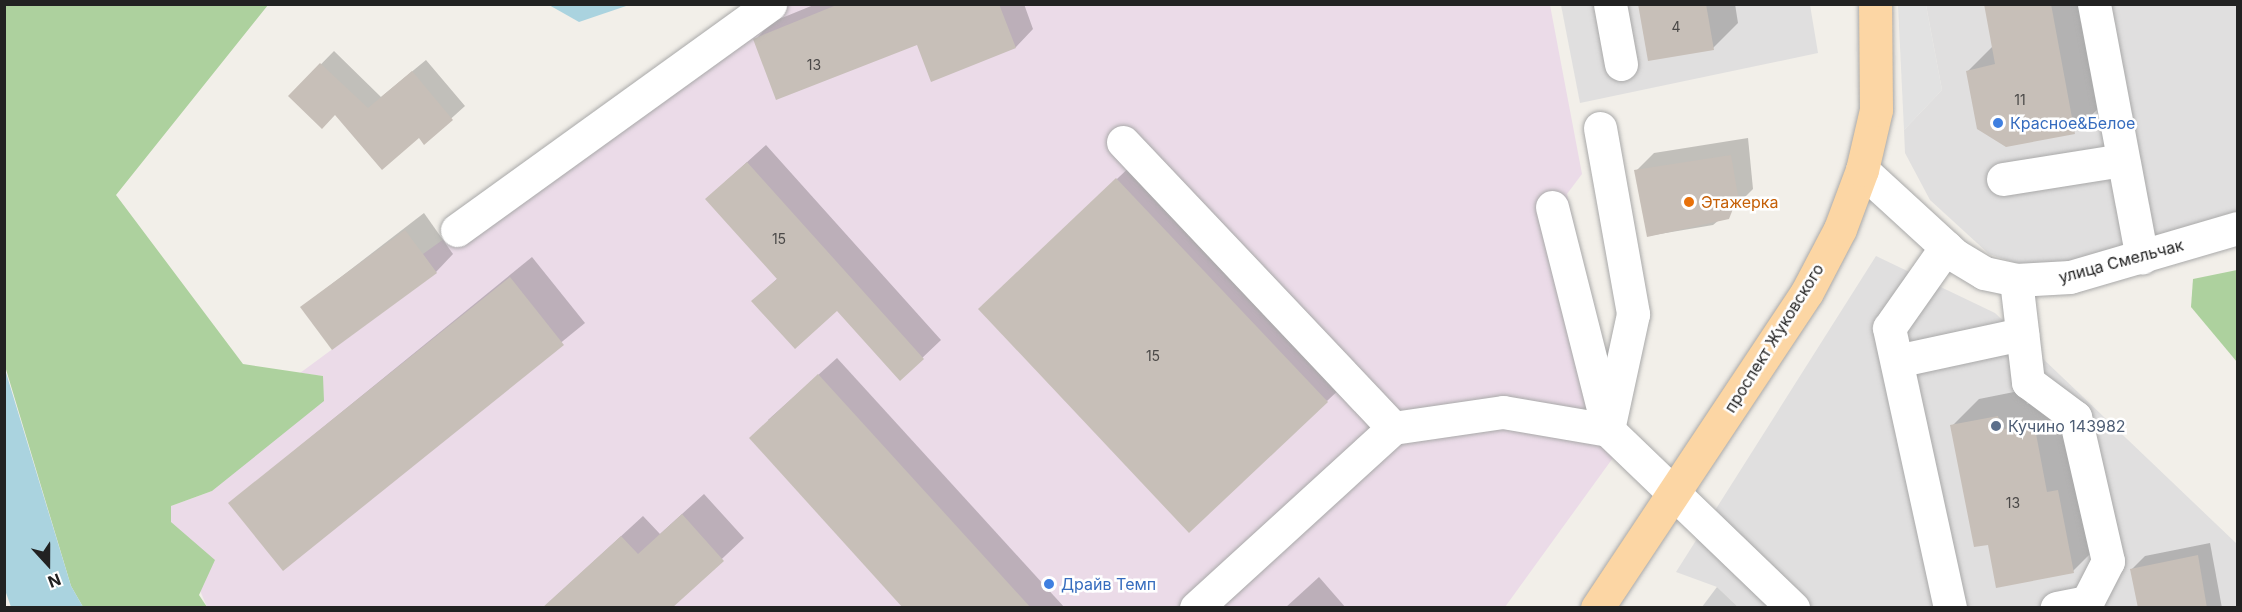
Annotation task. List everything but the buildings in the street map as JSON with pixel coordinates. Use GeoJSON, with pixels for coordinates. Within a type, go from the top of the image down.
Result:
{"type":"FeatureCollection","features":[{"type":"Feature","properties":{"kind":"main road","name":"проспект Жуковского"},"geometry":{"type":"LineString","coordinates":[[1598,608],[1808,292],[1862,170],[1875,110],[1875,4]]}},
{"type":"Feature","properties":{"kind":"street"},"geometry":{"type":"LineString","coordinates":[[457,230],[770,4]]}},
{"type":"Feature","properties":{"kind":"street"},"geometry":{"type":"LineString","coordinates":[[1610,4],[1621,64]]}},
{"type":"Feature","properties":{"kind":"street"},"geometry":{"type":"LineString","coordinates":[[2094,4],[2142,257]]}},
{"type":"Feature","properties":{"kind":"street"},"geometry":{"type":"LineString","coordinates":[[1600,129],[1633,314],[1608,430]]}},
{"type":"Feature","properties":{"kind":"street"},"geometry":{"type":"LineString","coordinates":[[1123,142],[1393,428]]}},
{"type":"Feature","properties":{"kind":"street"},"geometry":{"type":"LineString","coordinates":[[2003,179],[2123,160]]}},
{"type":"Feature","properties":{"kind":"street","name":"улица Смельчак"},"geometry":{"type":"LineString","coordinates":[[1862,170],[1946,247],[1984,273],[2016,280],[2070,277],[2238,228]]}},
{"type":"Feature","properties":{"kind":"street"},"geometry":{"type":"LineString","coordinates":[[1551,207],[1608,430]]}},
{"type":"Feature","properties":{"kind":"street"},"geometry":{"type":"LineString","coordinates":[[1946,247],[1889,328],[1950,608]]}},
{"type":"Feature","properties":{"kind":"street"},"geometry":{"type":"LineString","coordinates":[[2016,280],[2028,382],[2075,417],[2108,561],[2087,602],[2057,608]]}},
{"type":"Feature","properties":{"kind":"street"},"geometry":{"type":"LineString","coordinates":[[1896,361],[2022,334]]}},
{"type":"Feature","properties":{"kind":"street"},"geometry":{"type":"LineString","coordinates":[[1196,608],[1393,428],[1503,412],[1608,430],[1675,491],[1793,608]]}},
{"type":"Feature","properties":{"kind":"shaded area"},"geometry":{"type":"Polygon","coordinates":[[[750,5],[1550,5],[1582,174],[1567,194],[1623,444],[1505,607],[207,607],[171,522],[171,506],[212,491],[323,376],[300,373],[436,273],[423,254],[748,20],[750,5]]]}},
{"type":"Feature","properties":{"kind":"shaded area"},"geometry":{"type":"Polygon","coordinates":[[[1561,5],[1810,5],[1818,53],[1580,103],[1561,5]]]}},
{"type":"Feature","properties":{"kind":"shaded area"},"geometry":{"type":"Polygon","coordinates":[[[1898,5],[1926,5],[1942,90],[1904,130],[1898,5]]]}},
{"type":"Feature","properties":{"kind":"shaded area"},"geometry":{"type":"Polygon","coordinates":[[[1926,5],[2237,5],[2237,211],[2067,262],[2022,265],[1989,254],[1930,200],[1905,153],[1904,130],[1942,90],[1926,5]]]}},
{"type":"Feature","properties":{"kind":"shaded area"},"geometry":{"type":"Polygon","coordinates":[[[1876,256],[1995,313],[2237,544],[2237,607],[1738,607],[1717,587],[1676,572],[1876,256]]]}},
{"type":"Feature","properties":{"kind":"shaded area"},"geometry":{"type":"Polygon","coordinates":[[[1717,587],[1738,607],[1702,607],[1717,587]]]}},
{"type":"Feature","properties":{"kind":"green space"},"geometry":{"type":"Polygon","coordinates":[[[4,5],[268,5],[116,195],[243,364],[323,376],[324,401],[212,491],[171,506],[171,522],[215,560],[199,595],[207,607],[83,607],[71,586],[5,366],[4,5]]]}},
{"type":"Feature","properties":{"kind":"green space"},"geometry":{"type":"Polygon","coordinates":[[[2238,270],[2237,362],[2191,307],[2193,279],[2238,270]]]}},
{"type":"Feature","properties":{"kind":"water"},"geometry":{"type":"Polygon","coordinates":[[[549,5],[629,5],[579,22],[549,5]]]}},
{"type":"Feature","properties":{"kind":"water"},"geometry":{"type":"Polygon","coordinates":[[[4,366],[71,586],[83,607],[11,607],[5,590],[4,366]]]}},
{"type":"Feature","properties":{"kind":"place","name":"Красное&Белое"},"geometry":{"type":"Point","coordinates":[1998,123]}},
{"type":"Feature","properties":{"kind":"place","name":"Этажерка"},"geometry":{"type":"Point","coordinates":[1689,202]}},
{"type":"Feature","properties":{"kind":"place","name":"Кучино 143982"},"geometry":{"type":"Point","coordinates":[1996,426]}},
{"type":"Feature","properties":{"kind":"place","name":"Драйв Темп"},"geometry":{"type":"Point","coordinates":[1049,584]}}]}
